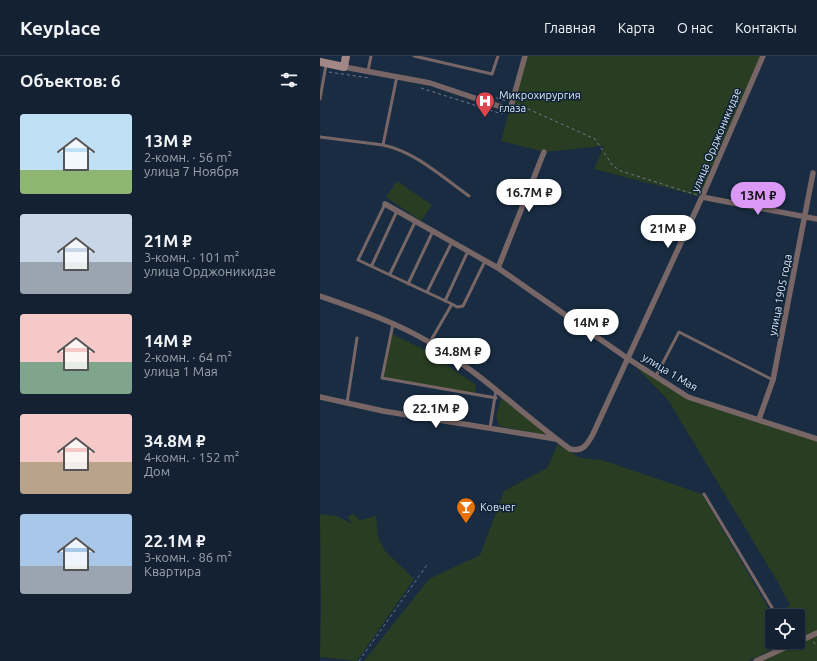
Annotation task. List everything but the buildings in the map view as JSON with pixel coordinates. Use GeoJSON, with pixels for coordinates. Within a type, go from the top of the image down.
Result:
{"type":"FeatureCollection","features":[{"type":"Feature","properties":{"kind":"main road"},"geometry":{"type":"LineString","coordinates":[[324,66],[344,67],[346,56]]}},
{"type":"Feature","properties":{"kind":"street"},"geometry":{"type":"LineString","coordinates":[[344,67],[430,83],[510,110],[525,56]]}},
{"type":"Feature","properties":{"kind":"street","name":"улица Орджоникидзе"},"geometry":{"type":"LineString","coordinates":[[556,439],[570,449],[577,450],[583,449],[593,434],[702,197],[763,56]]}},
{"type":"Feature","properties":{"kind":"street"},"geometry":{"type":"LineString","coordinates":[[498,268],[544,152]]}},
{"type":"Feature","properties":{"kind":"street","name":"улица 1905 года"},"geometry":{"type":"LineString","coordinates":[[760,419],[773,380],[806,216],[813,173]]}},
{"type":"Feature","properties":{"kind":"street"},"geometry":{"type":"LineString","coordinates":[[702,197],[817,219]]}},
{"type":"Feature","properties":{"kind":"street","name":"улица 1 Мая"},"geometry":{"type":"LineString","coordinates":[[385,204],[498,268],[627,358],[688,397],[760,419],[817,439]]}},
{"type":"Feature","properties":{"kind":"street"},"geometry":{"type":"LineString","coordinates":[[320,296],[393,323],[430,342],[496,388],[556,439]]}},
{"type":"Feature","properties":{"kind":"street"},"geometry":{"type":"LineString","coordinates":[[320,397],[383,412],[556,439]]}},
{"type":"Feature","properties":{"kind":"street"},"geometry":{"type":"LineString","coordinates":[[805,638],[817,633]]}},
{"type":"Feature","properties":{"kind":"street"},"geometry":{"type":"LineString","coordinates":[[756,661],[782,649]]}},
{"type":"Feature","properties":{"kind":"lane"},"geometry":{"type":"LineString","coordinates":[[368,71],[371,56]]}},
{"type":"Feature","properties":{"kind":"lane"},"geometry":{"type":"LineString","coordinates":[[414,56],[492,74],[498,56]]}},
{"type":"Feature","properties":{"kind":"lane"},"geometry":{"type":"LineString","coordinates":[[320,99],[324,66]]}},
{"type":"Feature","properties":{"kind":"lane"},"geometry":{"type":"LineString","coordinates":[[383,145],[396,76]]}},
{"type":"Feature","properties":{"kind":"lane"},"geometry":{"type":"LineString","coordinates":[[320,136],[398,148],[418,159],[469,196]]}},
{"type":"Feature","properties":{"kind":"lane"},"geometry":{"type":"LineString","coordinates":[[385,204],[358,260],[372,265],[408,284],[458,307],[462,306],[485,261]]}},
{"type":"Feature","properties":{"kind":"lane"},"geometry":{"type":"LineString","coordinates":[[372,265],[397,211]]}},
{"type":"Feature","properties":{"kind":"lane"},"geometry":{"type":"LineString","coordinates":[[390,274],[416,222]]}},
{"type":"Feature","properties":{"kind":"lane"},"geometry":{"type":"LineString","coordinates":[[408,284],[433,232]]}},
{"type":"Feature","properties":{"kind":"lane"},"geometry":{"type":"LineString","coordinates":[[427,292],[452,242]]}},
{"type":"Feature","properties":{"kind":"lane"},"geometry":{"type":"LineString","coordinates":[[445,301],[468,251]]}},
{"type":"Feature","properties":{"kind":"lane"},"geometry":{"type":"LineString","coordinates":[[430,342],[452,304]]}},
{"type":"Feature","properties":{"kind":"lane"},"geometry":{"type":"LineString","coordinates":[[393,323],[382,378],[496,398]]}},
{"type":"Feature","properties":{"kind":"lane"},"geometry":{"type":"LineString","coordinates":[[656,376],[680,332],[773,380]]}},
{"type":"Feature","properties":{"kind":"lane"},"geometry":{"type":"LineString","coordinates":[[347,403],[357,338]]}},
{"type":"Feature","properties":{"kind":"lane"},"geometry":{"type":"LineString","coordinates":[[489,429],[496,398],[496,388]]}},
{"type":"Feature","properties":{"kind":"lane"},"geometry":{"type":"LineString","coordinates":[[704,494],[773,609]]}},
{"type":"Feature","properties":{"kind":"path"},"geometry":{"type":"LineString","coordinates":[[324,66],[372,78]]}},
{"type":"Feature","properties":{"kind":"path"},"geometry":{"type":"LineString","coordinates":[[417,86],[502,114]]}},
{"type":"Feature","properties":{"kind":"path"},"geometry":{"type":"LineString","coordinates":[[512,102],[595,139],[613,166],[621,171],[702,197]]}},
{"type":"Feature","properties":{"kind":"path"},"geometry":{"type":"LineString","coordinates":[[359,661],[427,565]]}},
{"type":"Feature","properties":{"kind":"green space"},"geometry":{"type":"Polygon","coordinates":[[[525,56],[763,56],[702,197],[594,169],[604,146],[544,152],[501,141],[525,56]]]}},
{"type":"Feature","properties":{"kind":"green space"},"geometry":{"type":"Polygon","coordinates":[[[397,181],[432,205],[421,221],[386,197],[397,181]]]}},
{"type":"Feature","properties":{"kind":"green space"},"geometry":{"type":"Polygon","coordinates":[[[390,333],[425,350],[476,385],[475,394],[382,378],[390,333]]]}},
{"type":"Feature","properties":{"kind":"green space"},"geometry":{"type":"Polygon","coordinates":[[[627,358],[688,397],[817,439],[817,661],[756,661],[783,649],[805,649],[805,609],[784,609],[790,605],[779,584],[668,400],[627,358]]]}},
{"type":"Feature","properties":{"kind":"green space"},"geometry":{"type":"Polygon","coordinates":[[[501,398],[504,398],[551,436],[499,426],[496,416],[501,398]]]}},
{"type":"Feature","properties":{"kind":"green space"},"geometry":{"type":"Polygon","coordinates":[[[558,444],[580,458],[602,460],[702,494],[769,609],[765,609],[765,649],[773,649],[748,661],[364,661],[429,579],[480,555],[504,491],[547,468],[558,444]]]}},
{"type":"Feature","properties":{"kind":"green space"},"geometry":{"type":"Polygon","coordinates":[[[320,514],[336,516],[353,524],[347,517],[353,514],[360,520],[376,516],[378,537],[385,551],[414,579],[357,661],[320,657],[320,514]]]}},
{"type":"Feature","properties":{"kind":"place","name":"Микрохирургия глаза"},"geometry":{"type":"Point","coordinates":[485,118]}},
{"type":"Feature","properties":{"kind":"place","name":"Ковчег"},"geometry":{"type":"Point","coordinates":[466,524]}}]}
